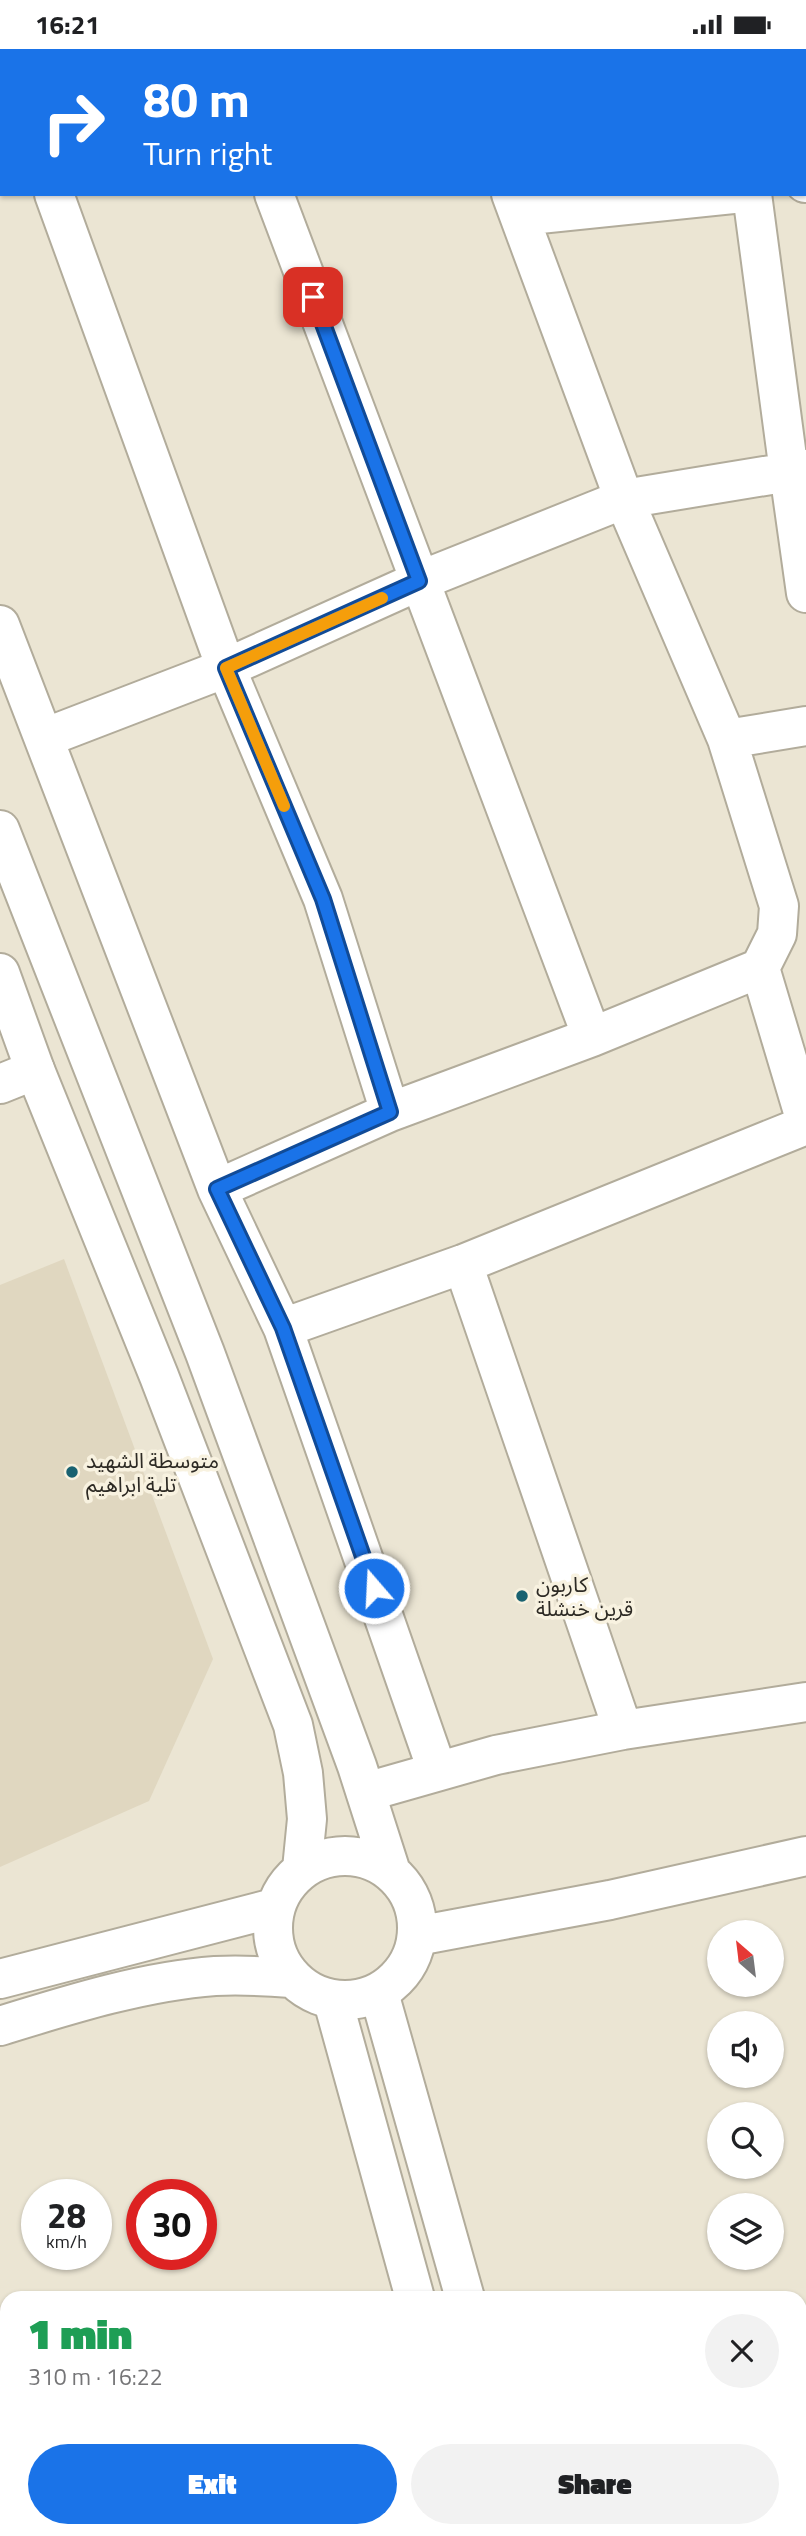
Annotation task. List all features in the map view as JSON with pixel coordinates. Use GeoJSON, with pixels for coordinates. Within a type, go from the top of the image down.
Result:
{"type":"FeatureCollection","features":[{"type":"Feature","properties":{"kind":"street"},"geometry":{"type":"LineString","coordinates":[[55,196],[226,668],[323,899],[390,1112]]}},
{"type":"Feature","properties":{"kind":"street"},"geometry":{"type":"LineString","coordinates":[[275,196],[592,1037]]}},
{"type":"Feature","properties":{"kind":"street"},"geometry":{"type":"LineString","coordinates":[[217,1189],[390,1112],[592,1037],[760,968],[777,934],[779,907],[727,739],[624,499],[516,205],[694,196]]}},
{"type":"Feature","properties":{"kind":"street"},"geometry":{"type":"LineString","coordinates":[[752,196],[797,470],[806,593]]}},
{"type":"Feature","properties":{"kind":"street"},"geometry":{"type":"LineString","coordinates":[[44,738],[226,668],[419,581],[624,499],[797,470]]}},
{"type":"Feature","properties":{"kind":"street"},"geometry":{"type":"LineString","coordinates":[[0,625],[217,1189],[283,1328],[437,1770]]}},
{"type":"Feature","properties":{"kind":"street"},"geometry":{"type":"LineString","coordinates":[[727,739],[806,726]]}},
{"type":"Feature","properties":{"kind":"street"},"geometry":{"type":"LineString","coordinates":[[0,829],[205,1353],[366,1791],[391,1872]]}},
{"type":"Feature","properties":{"kind":"street"},"geometry":{"type":"LineString","coordinates":[[283,1328],[463,1264],[806,1123],[760,968]]}},
{"type":"Feature","properties":{"kind":"street"},"geometry":{"type":"LineString","coordinates":[[0,974],[35,1070],[159,1376],[293,1725],[303,1773],[307,1819],[302,1869]]}},
{"type":"Feature","properties":{"kind":"street"},"geometry":{"type":"LineString","coordinates":[[0,1084],[35,1070]]}},
{"type":"Feature","properties":{"kind":"street"},"geometry":{"type":"LineString","coordinates":[[463,1264],[623,1730]]}},
{"type":"Feature","properties":{"kind":"street"},"geometry":{"type":"LineString","coordinates":[[366,1791],[496,1755],[623,1730],[806,1702]]}},
{"type":"Feature","properties":{"kind":"street"},"geometry":{"type":"LineString","coordinates":[[347,1856],[371,1860],[391,1872],[407,1890],[416,1912],[417,1935],[411,1958],[398,1978],[379,1993],[357,2000],[333,2001],[310,1993],[291,1978],[277,1957],[271,1933],[274,1908],[285,1887],[302,1869],[324,1859],[347,1856]]}},
{"type":"Feature","properties":{"kind":"street"},"geometry":{"type":"LineString","coordinates":[[417,1935],[610,1900],[806,1856]]}},
{"type":"Feature","properties":{"kind":"street"},"geometry":{"type":"LineString","coordinates":[[0,1979],[274,1908]]}},
{"type":"Feature","properties":{"kind":"street"},"geometry":{"type":"LineString","coordinates":[[0,2026],[140,1988],[177,1981],[253,1975],[291,1978]]}},
{"type":"Feature","properties":{"kind":"street"},"geometry":{"type":"LineString","coordinates":[[379,1993],[463,2291]]}},
{"type":"Feature","properties":{"kind":"street"},"geometry":{"type":"LineString","coordinates":[[333,2001],[413,2291]]}},
{"type":"Feature","properties":{"kind":"shaded area","name":"متوسطة الشهيد تلية ابراهيم"},"geometry":{"type":"Polygon","coordinates":[[[64,1259],[213,1659],[149,1801],[0,1867],[0,1285],[64,1259]]]}},
{"type":"Feature","properties":{"kind":"slow traffic"},"geometry":{"type":"LineString","coordinates":[[284,806],[226,668],[382,598]]}},
{"type":"Feature","properties":{"kind":"place","name":"متوسطة الشهيد تلية ابراهيم"},"geometry":{"type":"Point","coordinates":[72,1472]}},
{"type":"Feature","properties":{"kind":"place","name":"كاربون قرين خنشلة"},"geometry":{"type":"Point","coordinates":[522,1596]}},
{"type":"Feature","properties":{"kind":"route"},"geometry":{"type":"LineString","coordinates":[[313,297],[419,581],[226,668],[323,899],[390,1112],[217,1189],[283,1328],[374,1588]]}}]}
